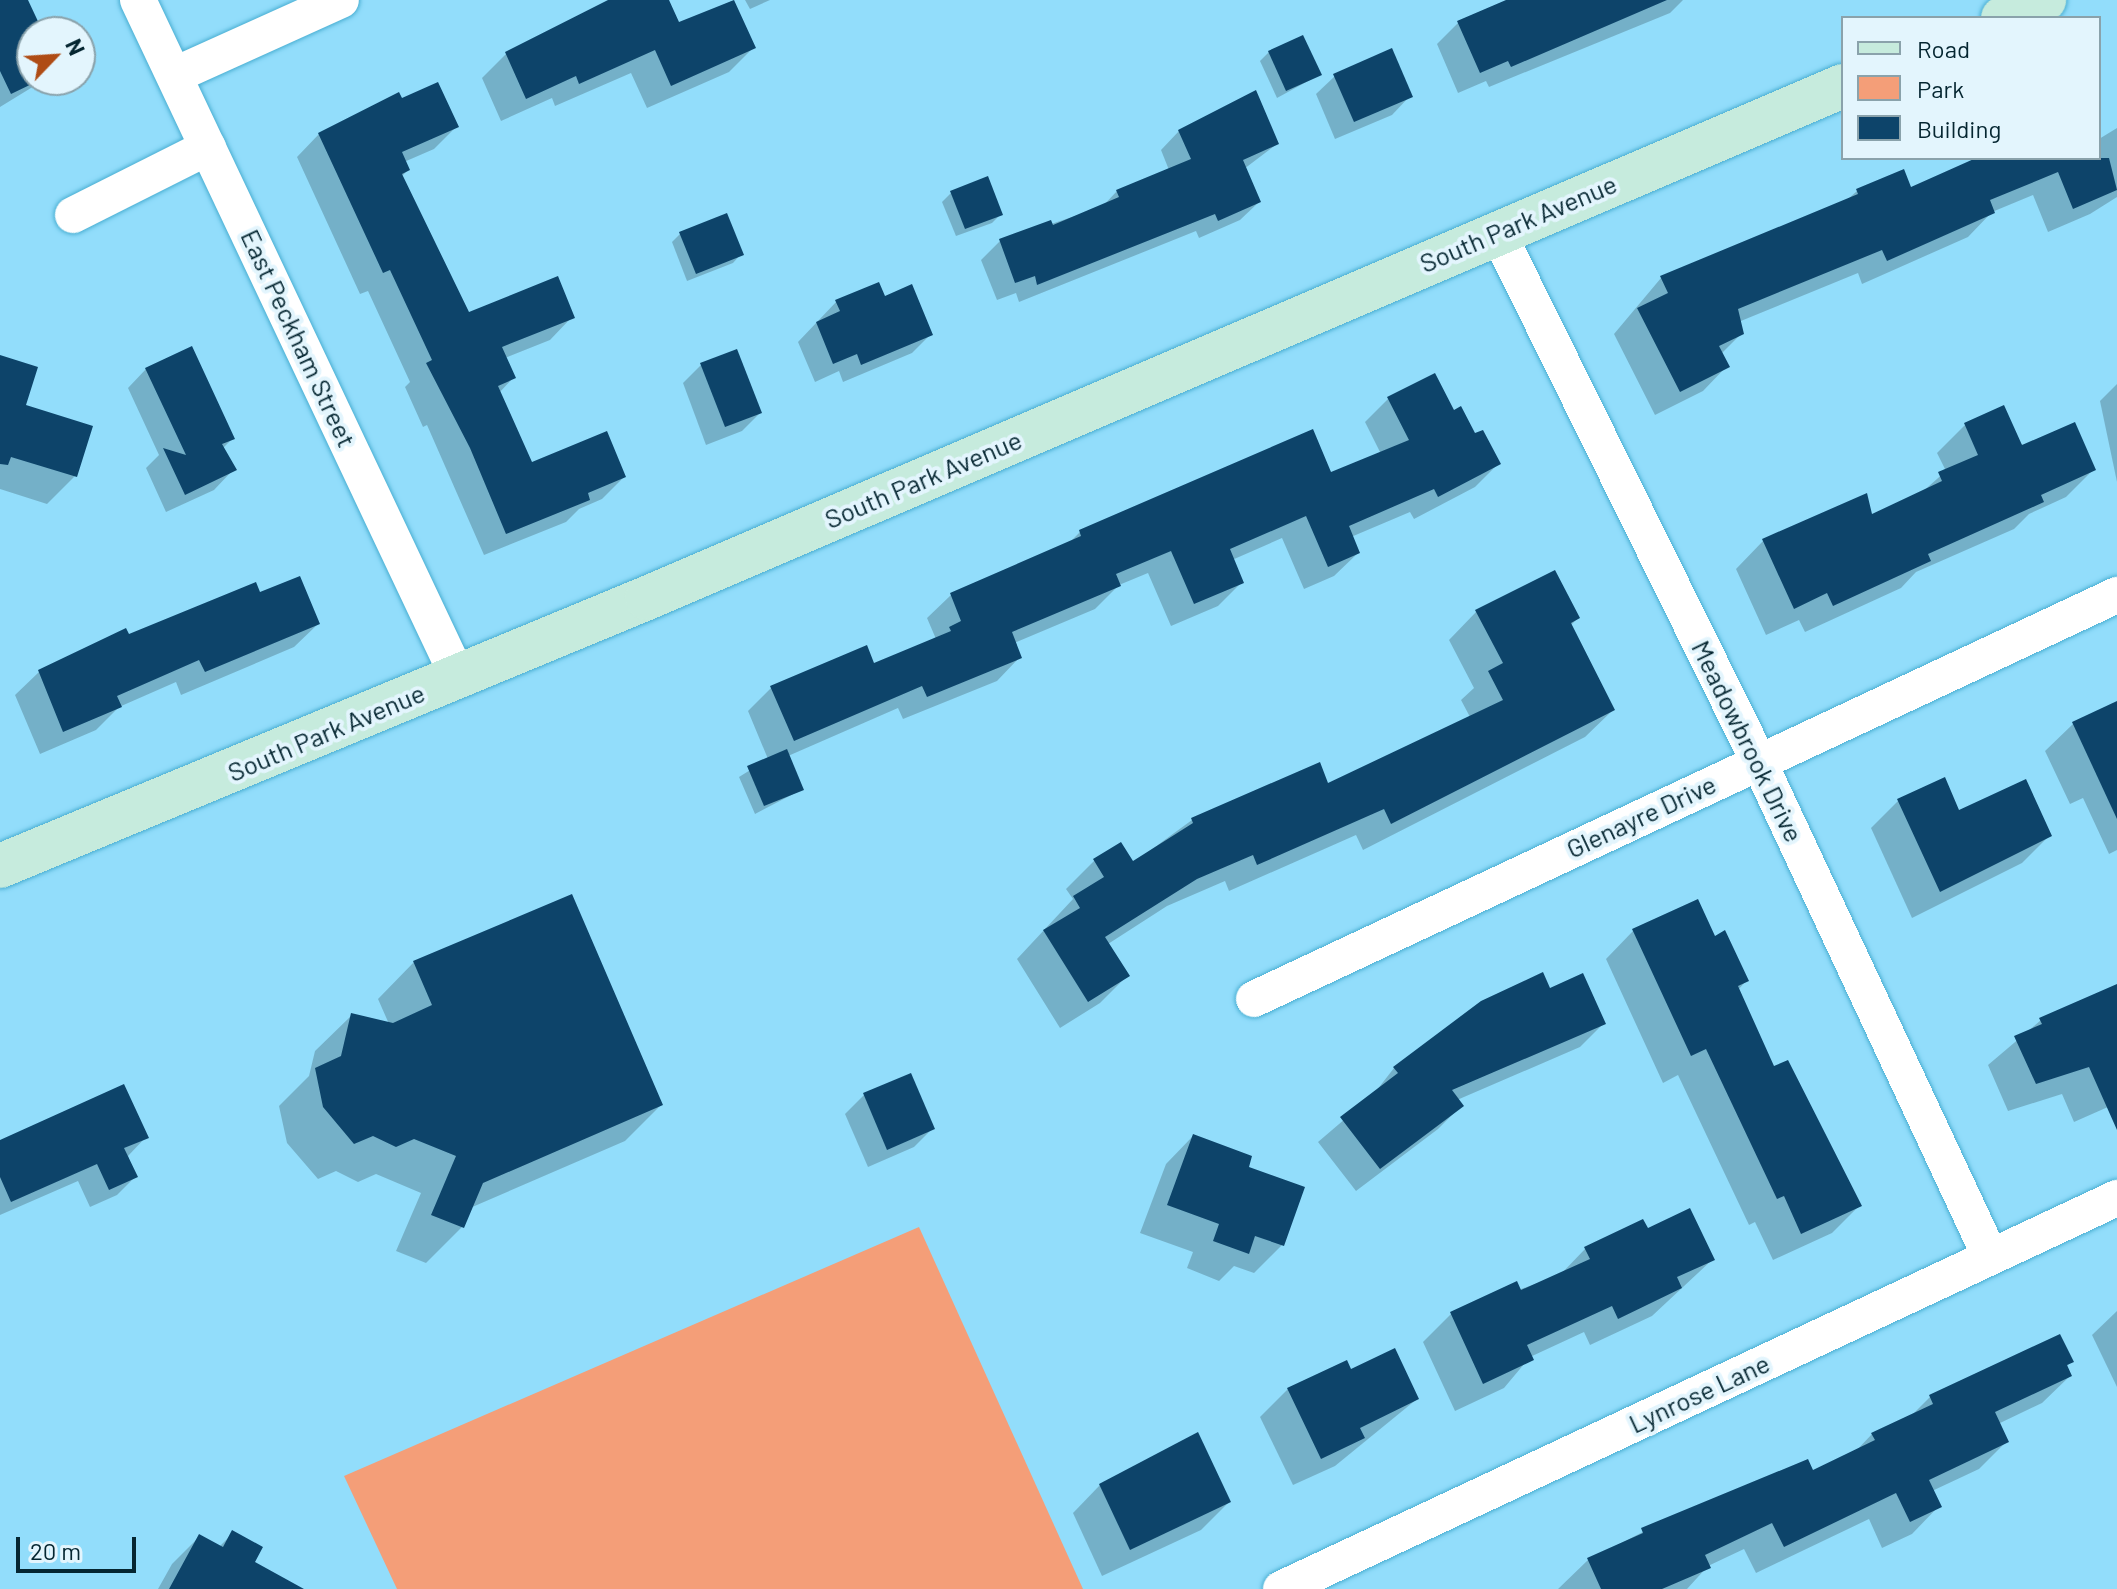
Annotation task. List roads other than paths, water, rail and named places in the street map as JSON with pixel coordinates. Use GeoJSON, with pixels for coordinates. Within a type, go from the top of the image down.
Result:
{"type":"FeatureCollection","features":[{"type":"Feature","properties":{"kind":"main road"},"geometry":{"type":"LineString","coordinates":[[2008,16],[2044,0]]}},
{"type":"Feature","properties":{"kind":"main road","name":"South Park Avenue"},"geometry":{"type":"LineString","coordinates":[[0,866],[458,677],[1497,231],[1841,87]]}},
{"type":"Feature","properties":{"kind":"street","name":"East Peckham Street"},"geometry":{"type":"LineString","coordinates":[[138,0],[458,677]]}},
{"type":"Feature","properties":{"kind":"street"},"geometry":{"type":"LineString","coordinates":[[175,75],[341,0]]}},
{"type":"Feature","properties":{"kind":"street"},"geometry":{"type":"LineString","coordinates":[[73,215],[208,147]]}},
{"type":"Feature","properties":{"kind":"street","name":"Meadowbrook Drive"},"geometry":{"type":"LineString","coordinates":[[1497,231],[1758,760],[1990,1256]]}},
{"type":"Feature","properties":{"kind":"street","name":"Glenayre Drive"},"geometry":{"type":"LineString","coordinates":[[1254,999],[1758,760],[2117,595]]}},
{"type":"Feature","properties":{"kind":"street","name":"Lynrose Lane"},"geometry":{"type":"LineString","coordinates":[[1281,1589],[2117,1198]]}}]}
